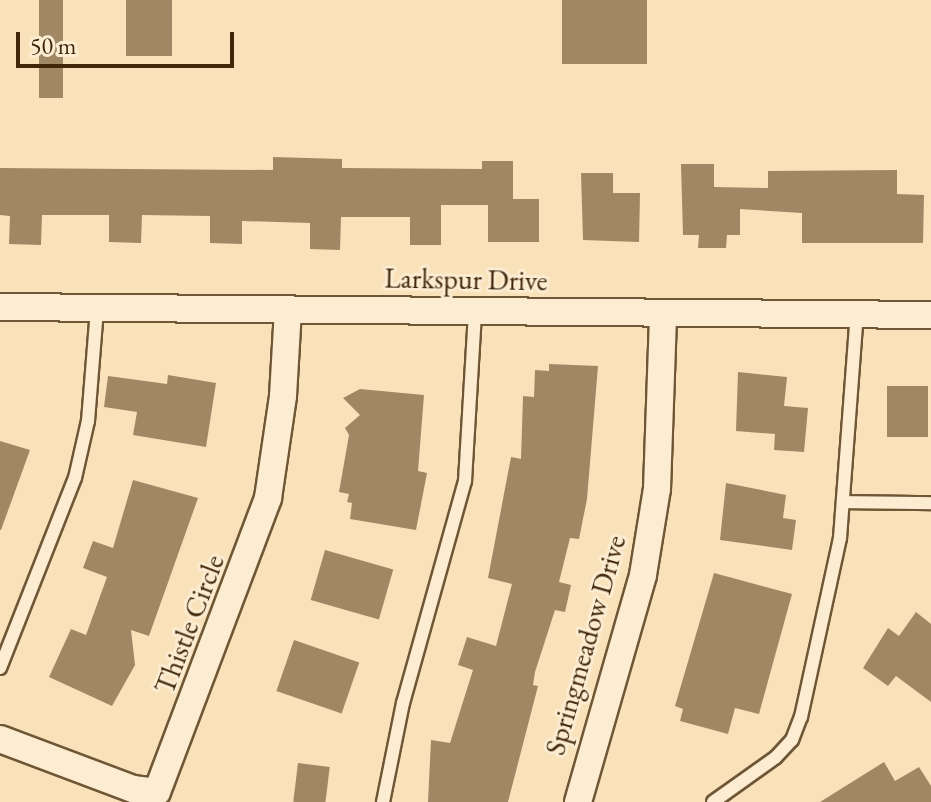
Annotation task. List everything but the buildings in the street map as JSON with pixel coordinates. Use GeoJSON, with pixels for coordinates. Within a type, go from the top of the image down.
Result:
{"type":"FeatureCollection","features":[{"type":"Feature","properties":{"kind":"street","name":"Larkspur Drive"},"geometry":{"type":"LineString","coordinates":[[0,307],[931,315]]}},
{"type":"Feature","properties":{"kind":"street","name":"Thistle Circle"},"geometry":{"type":"LineString","coordinates":[[0,739],[133,789],[157,792],[268,498],[283,396],[288,310]]}},
{"type":"Feature","properties":{"kind":"street","name":"Springmeadow Drive"},"geometry":{"type":"LineString","coordinates":[[578,802],[643,575],[657,489],[663,313]]}},
{"type":"Feature","properties":{"kind":"lane"},"geometry":{"type":"LineString","coordinates":[[0,668],[75,478],[88,421],[97,308]]}},
{"type":"Feature","properties":{"kind":"lane"},"geometry":{"type":"LineString","coordinates":[[383,802],[403,703],[465,481],[475,311]]}},
{"type":"Feature","properties":{"kind":"lane"},"geometry":{"type":"LineString","coordinates":[[713,802],[792,740],[819,646],[843,502],[857,314]]}},
{"type":"Feature","properties":{"kind":"lane"},"geometry":{"type":"LineString","coordinates":[[843,502],[931,503]]}}]}
